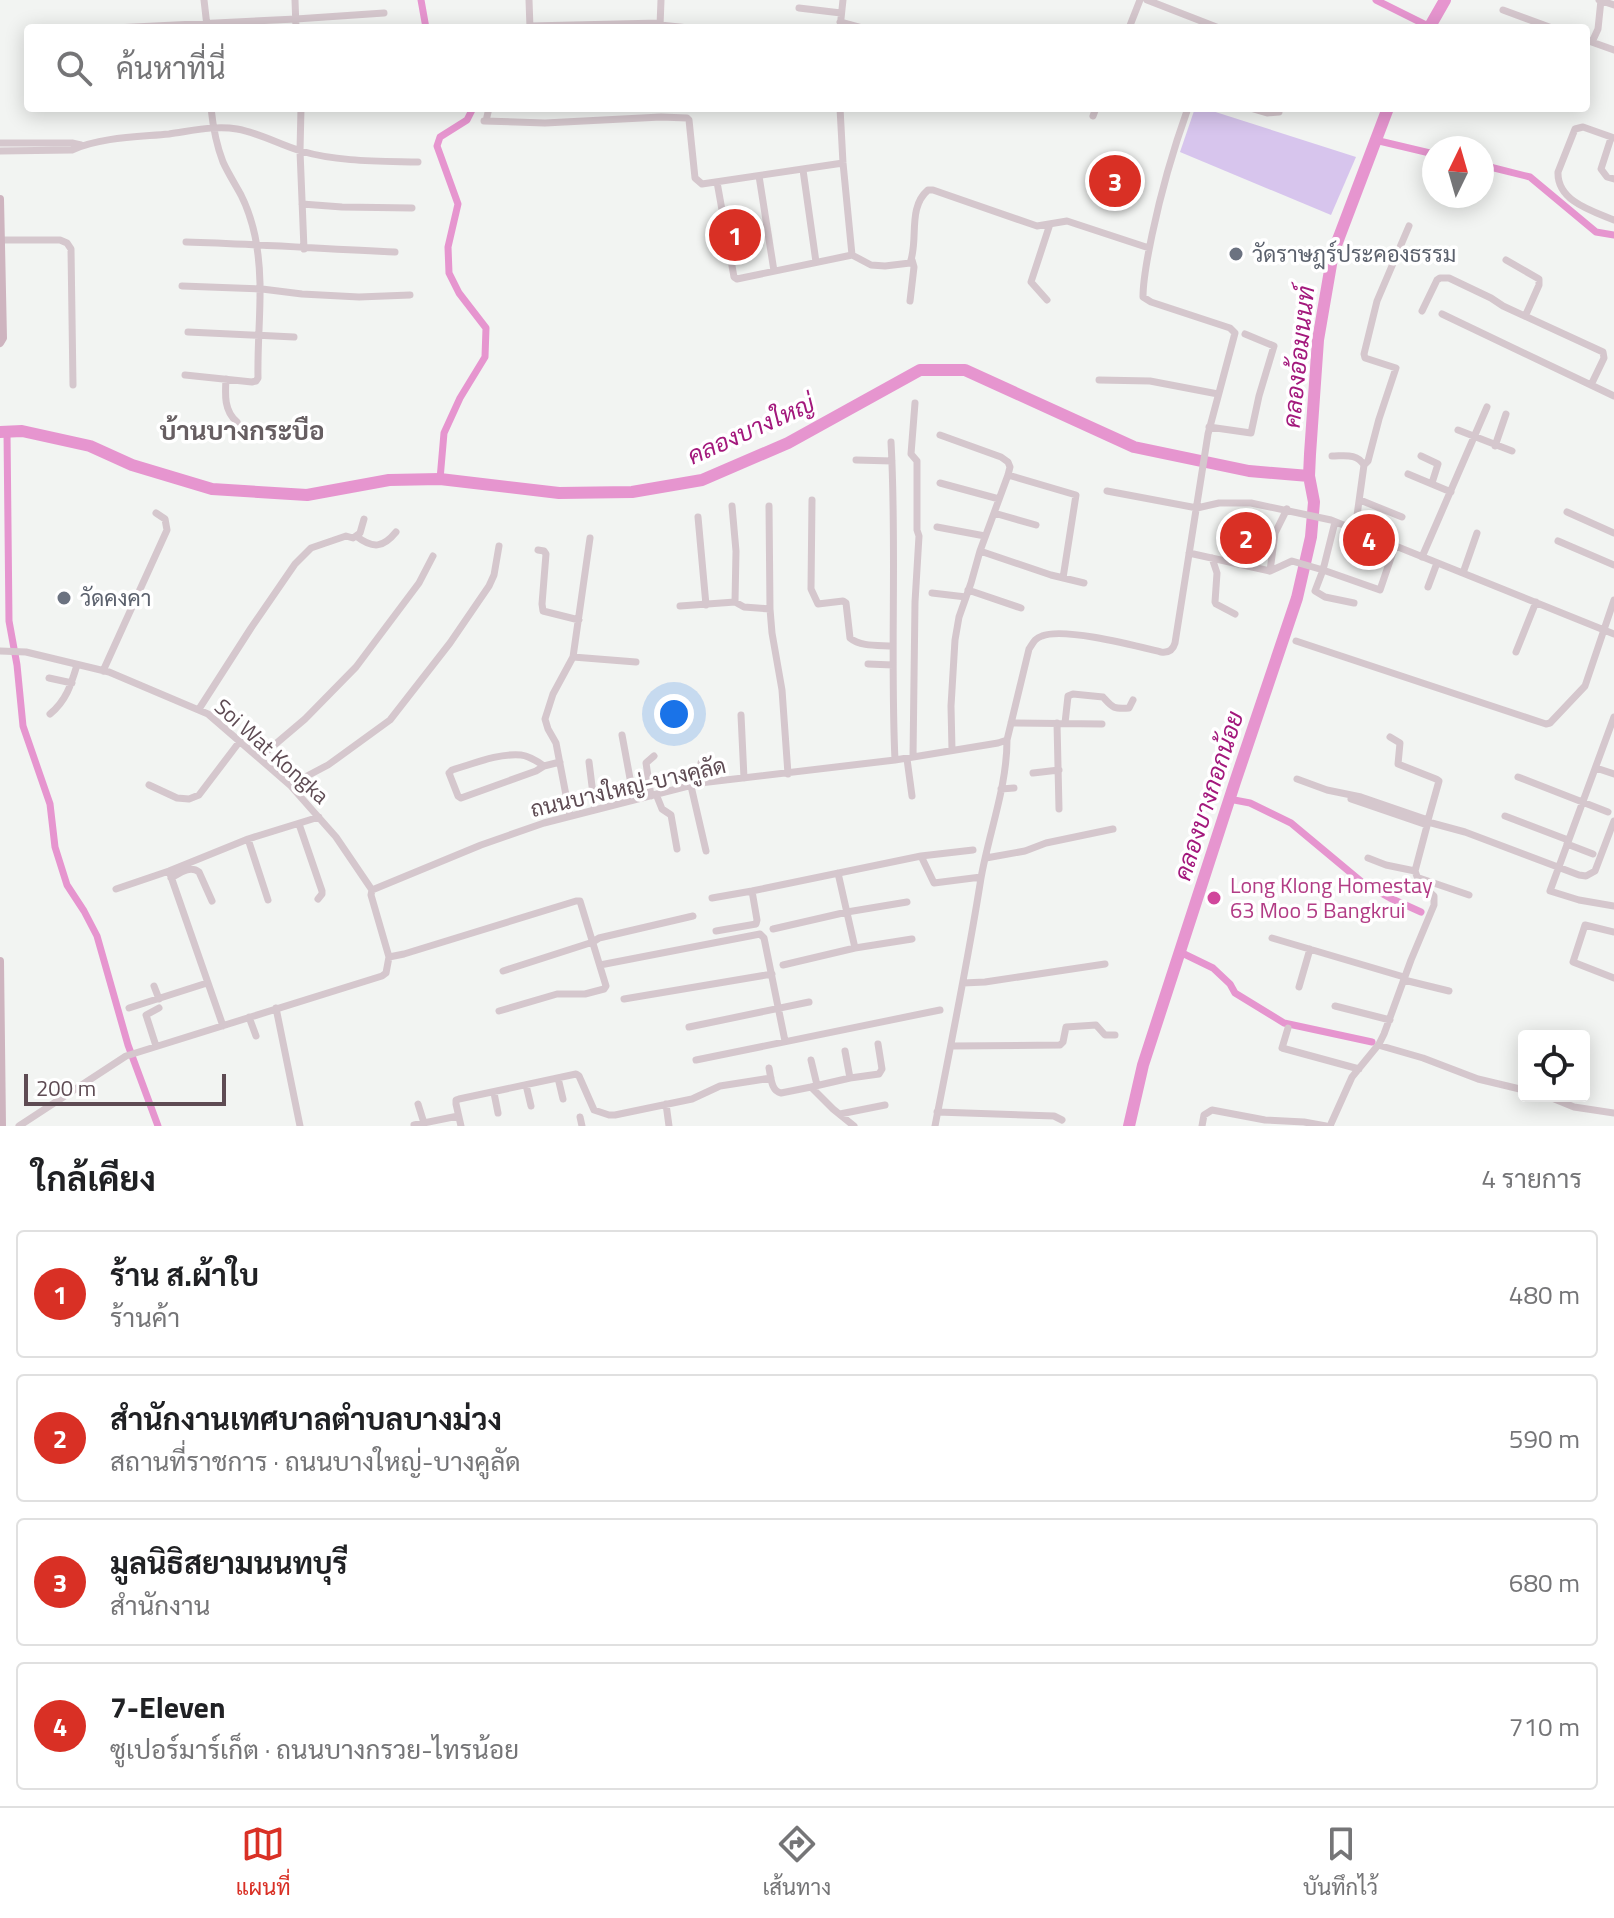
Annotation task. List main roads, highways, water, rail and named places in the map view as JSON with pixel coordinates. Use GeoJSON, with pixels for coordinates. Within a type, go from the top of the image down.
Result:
{"type":"FeatureCollection","features":[{"type":"Feature","properties":{"kind":"main road"},"geometry":{"type":"LineString","coordinates":[[0,199],[3,338],[0,343]]}},
{"type":"Feature","properties":{"kind":"main road"},"geometry":{"type":"LineString","coordinates":[[0,961],[2,1126]]}},
{"type":"Feature","properties":{"kind":"waterway"},"geometry":{"type":"LineString","coordinates":[[421,0],[425,24]]}},
{"type":"Feature","properties":{"kind":"waterway"},"geometry":{"type":"LineString","coordinates":[[1376,0],[1424,24]]}},
{"type":"Feature","properties":{"kind":"waterway","name":"คลองอ้อมนนท์"},"geometry":{"type":"LineString","coordinates":[[1431,24],[1445,0]]}},
{"type":"Feature","properties":{"kind":"waterway"},"geometry":{"type":"LineString","coordinates":[[440,479],[444,433],[460,398],[485,357],[486,328],[459,293],[449,273],[448,247],[458,204],[437,146],[440,137],[467,120],[471,112]]}},
{"type":"Feature","properties":{"kind":"waterway","name":"คลองบางกอกน้อย"},"geometry":{"type":"LineString","coordinates":[[1129,1126],[1143,1065],[1297,598],[1311,537],[1314,502],[1309,476],[1318,340],[1333,253],[1386,112]]}},
{"type":"Feature","properties":{"kind":"waterway"},"geometry":{"type":"LineString","coordinates":[[1375,140],[1422,151]]}},
{"type":"Feature","properties":{"kind":"waterway"},"geometry":{"type":"LineString","coordinates":[[1494,168],[1530,177],[1596,232],[1614,235]]}},
{"type":"Feature","properties":{"kind":"waterway","name":"คลองบางใหญ่"},"geometry":{"type":"LineString","coordinates":[[0,432],[22,431],[90,446],[132,465],[212,489],[307,495],[389,480],[440,479],[559,493],[632,492],[702,480],[788,443],[920,370],[965,370],[1134,447],[1249,471],[1309,476]]}},
{"type":"Feature","properties":{"kind":"waterway"},"geometry":{"type":"LineString","coordinates":[[7,432],[9,621],[23,726],[50,804],[55,847],[67,885],[97,936],[128,1045],[158,1126]]}},
{"type":"Feature","properties":{"kind":"waterway"},"geometry":{"type":"LineString","coordinates":[[1229,799],[1250,803],[1291,823],[1363,883],[1421,912]]}},
{"type":"Feature","properties":{"kind":"waterway"},"geometry":{"type":"LineString","coordinates":[[1180,952],[1213,968],[1235,993],[1284,1023],[1372,1042]]}},
{"type":"Feature","properties":{"kind":"place","name":"มูลนิธิสยามนนทบุรี"},"geometry":{"type":"Point","coordinates":[1115,181]}},
{"type":"Feature","properties":{"kind":"place","name":"ร้าน ส.ผ้าใบ"},"geometry":{"type":"Point","coordinates":[735,235]}},
{"type":"Feature","properties":{"kind":"place","name":"วัดราษฎร์ประคองธรรม"},"geometry":{"type":"Point","coordinates":[1236,254]}},
{"type":"Feature","properties":{"kind":"place","name":"สํานักงานเทศบาลตําบลบางม่วง"},"geometry":{"type":"Point","coordinates":[1246,538]}},
{"type":"Feature","properties":{"kind":"place","name":"7-Eleven"},"geometry":{"type":"Point","coordinates":[1369,540]}},
{"type":"Feature","properties":{"kind":"place","name":"วัดคงคา"},"geometry":{"type":"Point","coordinates":[64,598]}},
{"type":"Feature","properties":{"kind":"place","name":"Long Klong Homestay 63 Moo 5 Bangkrui"},"geometry":{"type":"Point","coordinates":[1214,898]}},
{"type":"Feature","properties":{"kind":"district","name":"บ้านบางกระบือ"},"geometry":{"type":"Point","coordinates":[242,431]}}]}
